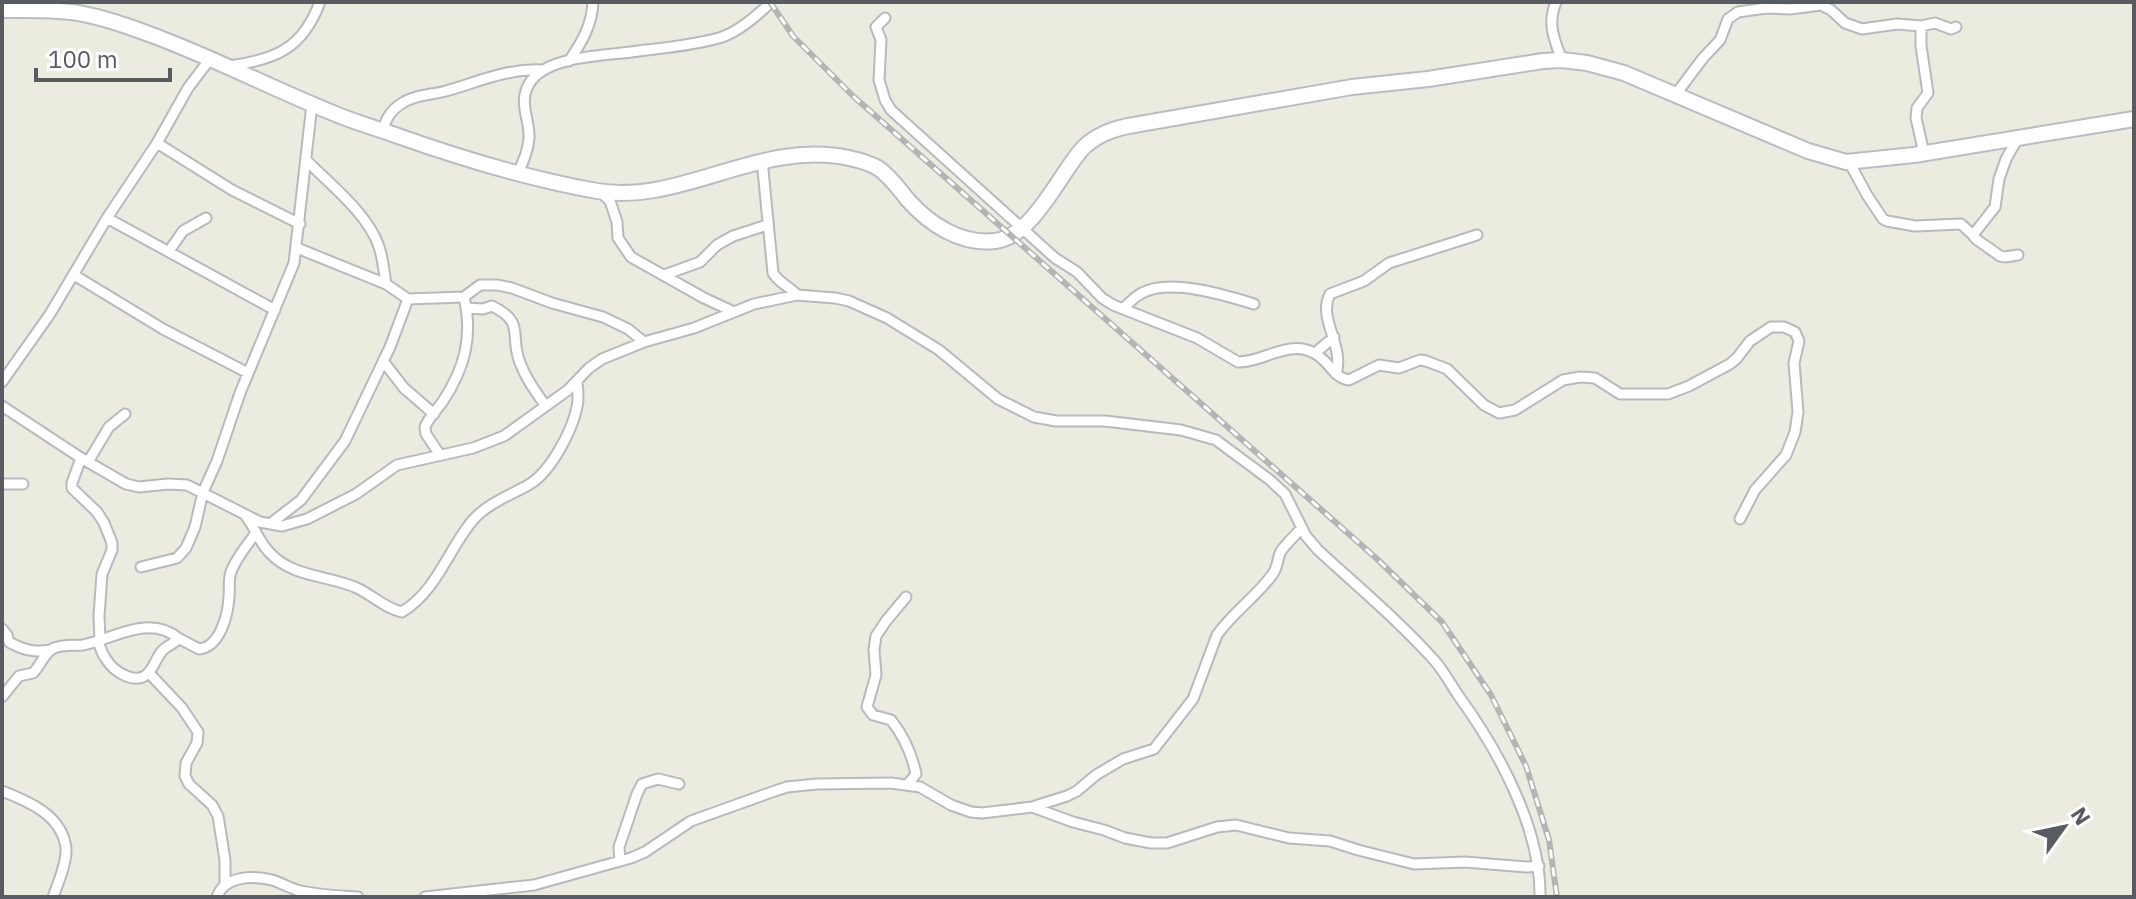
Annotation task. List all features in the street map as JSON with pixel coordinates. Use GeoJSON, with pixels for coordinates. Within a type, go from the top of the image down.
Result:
{"type":"FeatureCollection","features":[{"type":"Feature","properties":{"kind":"street"},"geometry":{"type":"LineString","coordinates":[[228,66],[257,60],[294,44],[308,28],[320,2]]}},
{"type":"Feature","properties":{"kind":"street"},"geometry":{"type":"LineString","coordinates":[[569,61],[585,36],[593,2]]}},
{"type":"Feature","properties":{"kind":"street"},"geometry":{"type":"LineString","coordinates":[[1556,2],[1551,14],[1552,30],[1562,60]]}},
{"type":"Feature","properties":{"kind":"street"},"geometry":{"type":"LineString","coordinates":[[308,3],[315,14]]}},
{"type":"Feature","properties":{"kind":"street"},"geometry":{"type":"LineString","coordinates":[[1676,94],[1720,40],[1728,19],[1738,12],[1821,5],[1845,23],[1862,29],[1935,23],[1951,29],[1956,27]]}},
{"type":"Feature","properties":{"kind":"street"},"geometry":{"type":"LineString","coordinates":[[383,131],[390,113],[408,99],[506,73],[543,70],[569,61],[708,40],[741,27],[767,6]]}},
{"type":"Feature","properties":{"kind":"street"},"geometry":{"type":"LineString","coordinates":[[2,10],[73,12],[139,30],[383,131],[518,173],[598,191],[642,192],[762,160],[801,155],[849,158],[881,170],[918,211],[940,228],[963,237],[993,242],[1011,235],[1040,209],[1083,149],[1110,131],[1352,87],[1543,61],[1587,63],[1613,70],[1808,151],[1849,162],[2134,119]]}},
{"type":"Feature","properties":{"kind":"street"},"geometry":{"type":"LineString","coordinates":[[885,18],[876,30],[881,40],[879,80],[888,106],[1055,258],[1084,278],[1102,298],[1197,338],[1238,362],[1283,350],[1304,350],[1315,353],[1339,378],[1349,380],[1379,365],[1399,368],[1420,360],[1426,361],[1447,369],[1488,409],[1505,413],[1523,406],[1563,380],[1580,377],[1595,378],[1620,394],[1668,394],[1730,364],[1750,341],[1771,327],[1784,327],[1795,332],[1799,341],[1794,363],[1798,412],[1795,432],[1786,455],[1755,490],[1740,519]]}},
{"type":"Feature","properties":{"kind":"street"},"geometry":{"type":"LineString","coordinates":[[1921,26],[1928,93],[1917,108],[1916,118],[1924,153]]}},
{"type":"Feature","properties":{"kind":"street"},"geometry":{"type":"LineString","coordinates":[[2,382],[50,314],[188,88],[210,59]]}},
{"type":"Feature","properties":{"kind":"street"},"geometry":{"type":"LineString","coordinates":[[518,173],[529,138],[524,99],[528,86],[543,70]]}},
{"type":"Feature","properties":{"kind":"street"},"geometry":{"type":"LineString","coordinates":[[141,567],[177,558],[184,552],[248,373],[294,263],[312,104]]}},
{"type":"Feature","properties":{"kind":"street"},"geometry":{"type":"LineString","coordinates":[[1973,235],[1995,207],[1999,179],[2018,138]]}},
{"type":"Feature","properties":{"kind":"street"},"geometry":{"type":"LineString","coordinates":[[157,143],[232,190],[300,224]]}},
{"type":"Feature","properties":{"kind":"street"},"geometry":{"type":"LineString","coordinates":[[762,160],[773,273],[797,295]]}},
{"type":"Feature","properties":{"kind":"street"},"geometry":{"type":"LineString","coordinates":[[307,161],[368,225],[379,245],[386,284]]}},
{"type":"Feature","properties":{"kind":"street"},"geometry":{"type":"LineString","coordinates":[[1849,162],[1883,219],[1915,226],[1961,224],[2000,256],[2018,255]]}},
{"type":"Feature","properties":{"kind":"street"},"geometry":{"type":"LineString","coordinates":[[598,191],[610,201],[621,244],[631,257],[734,312]]}},
{"type":"Feature","properties":{"kind":"street"},"geometry":{"type":"LineString","coordinates":[[107,218],[275,310]]}},
{"type":"Feature","properties":{"kind":"street"},"geometry":{"type":"LineString","coordinates":[[169,251],[183,231],[206,218]]}},
{"type":"Feature","properties":{"kind":"street"},"geometry":{"type":"LineString","coordinates":[[664,275],[700,262],[717,245],[733,236],[767,225]]}},
{"type":"Feature","properties":{"kind":"street"},"geometry":{"type":"LineString","coordinates":[[1336,374],[1339,360],[1326,306],[1330,294],[1364,281],[1389,263],[1477,235]]}},
{"type":"Feature","properties":{"kind":"street"},"geometry":{"type":"LineString","coordinates":[[297,248],[386,284],[408,299],[464,297],[484,284],[512,288],[616,322],[644,342]]}},
{"type":"Feature","properties":{"kind":"street"},"geometry":{"type":"LineString","coordinates":[[74,275],[163,329],[248,373]]}},
{"type":"Feature","properties":{"kind":"street"},"geometry":{"type":"LineString","coordinates":[[1123,309],[1144,291],[1157,288],[1206,292],[1254,304]]}},
{"type":"Feature","properties":{"kind":"street"},"geometry":{"type":"LineString","coordinates":[[2,406],[115,478],[139,487],[187,485],[246,516],[282,526],[307,519],[365,489],[397,465],[473,448],[504,436],[577,382],[602,359],[644,342],[694,328],[754,304],[797,295],[849,301],[887,318],[939,350],[998,399],[1034,417],[1181,430],[1216,440],[1278,485],[1291,502],[1306,536],[1437,663],[1473,715],[1526,820],[1539,866],[1540,897]]}},
{"type":"Feature","properties":{"kind":"street"},"geometry":{"type":"LineString","coordinates":[[440,455],[426,434],[425,427],[450,390],[465,360],[464,297]]}},
{"type":"Feature","properties":{"kind":"street"},"geometry":{"type":"LineString","coordinates":[[270,524],[301,500],[340,449],[383,361],[408,299]]}},
{"type":"Feature","properties":{"kind":"street"},"geometry":{"type":"LineString","coordinates":[[466,308],[492,306],[509,317],[515,328],[521,365],[545,405]]}},
{"type":"Feature","properties":{"kind":"street"},"geometry":{"type":"LineString","coordinates":[[1315,353],[1334,337]]}},
{"type":"Feature","properties":{"kind":"street"},"geometry":{"type":"LineString","coordinates":[[383,361],[404,388],[434,414]]}},
{"type":"Feature","properties":{"kind":"street"},"geometry":{"type":"LineString","coordinates":[[246,516],[269,553],[284,565],[311,576],[346,584],[402,612],[429,587],[475,518],[541,475],[569,432],[577,406],[577,382]]}},
{"type":"Feature","properties":{"kind":"street"},"geometry":{"type":"LineString","coordinates":[[125,414],[109,427],[73,476],[72,488],[97,512],[112,543],[102,574],[99,641],[105,658],[118,672],[140,678],[149,673],[163,649],[175,644],[178,638]]}},
{"type":"Feature","properties":{"kind":"street"},"geometry":{"type":"LineString","coordinates":[[2,484],[23,484]]}},
{"type":"Feature","properties":{"kind":"street"},"geometry":{"type":"LineString","coordinates":[[425,897],[482,894],[534,885],[620,861],[645,852],[691,821],[787,787],[908,784],[971,812],[1032,807],[1067,796],[1123,759],[1154,749],[1193,699],[1217,635],[1242,605],[1263,587],[1275,571],[1281,552],[1302,528]]}},
{"type":"Feature","properties":{"kind":"street"},"geometry":{"type":"LineString","coordinates":[[2,629],[9,642],[37,653],[57,647],[79,646],[139,629],[166,631],[199,649],[207,648],[221,629],[229,603],[230,574],[256,533]]}},
{"type":"Feature","properties":{"kind":"street"},"geometry":{"type":"LineString","coordinates":[[906,597],[876,636],[876,675],[867,707],[873,715],[891,720],[903,738],[916,774],[908,784]]}},
{"type":"Feature","properties":{"kind":"street"},"geometry":{"type":"LineString","coordinates":[[2,697],[19,676],[36,671],[51,650]]}},
{"type":"Feature","properties":{"kind":"street"},"geometry":{"type":"LineString","coordinates":[[149,673],[182,708],[198,732],[185,776],[218,816],[225,860],[225,885]]}},
{"type":"Feature","properties":{"kind":"street"},"geometry":{"type":"LineString","coordinates":[[620,861],[619,847],[642,784],[661,779],[679,784]]}},
{"type":"Feature","properties":{"kind":"street"},"geometry":{"type":"LineString","coordinates":[[2,791],[40,809],[58,828],[66,846],[53,897]]}},
{"type":"Feature","properties":{"kind":"street"},"geometry":{"type":"LineString","coordinates":[[1032,807],[1125,838],[1151,843],[1167,843],[1217,827],[1236,825],[1289,838],[1330,841],[1414,864],[1453,862],[1539,866]]}},
{"type":"Feature","properties":{"kind":"street"},"geometry":{"type":"LineString","coordinates":[[217,897],[225,885],[238,880],[263,879],[302,892],[358,897]]}},
{"type":"Feature","properties":{"kind":"railway"},"geometry":{"type":"LineString","coordinates":[[770,2],[793,36],[853,96],[1376,558],[1442,622],[1491,695],[1526,766],[1549,840],[1557,897]]}}]}
